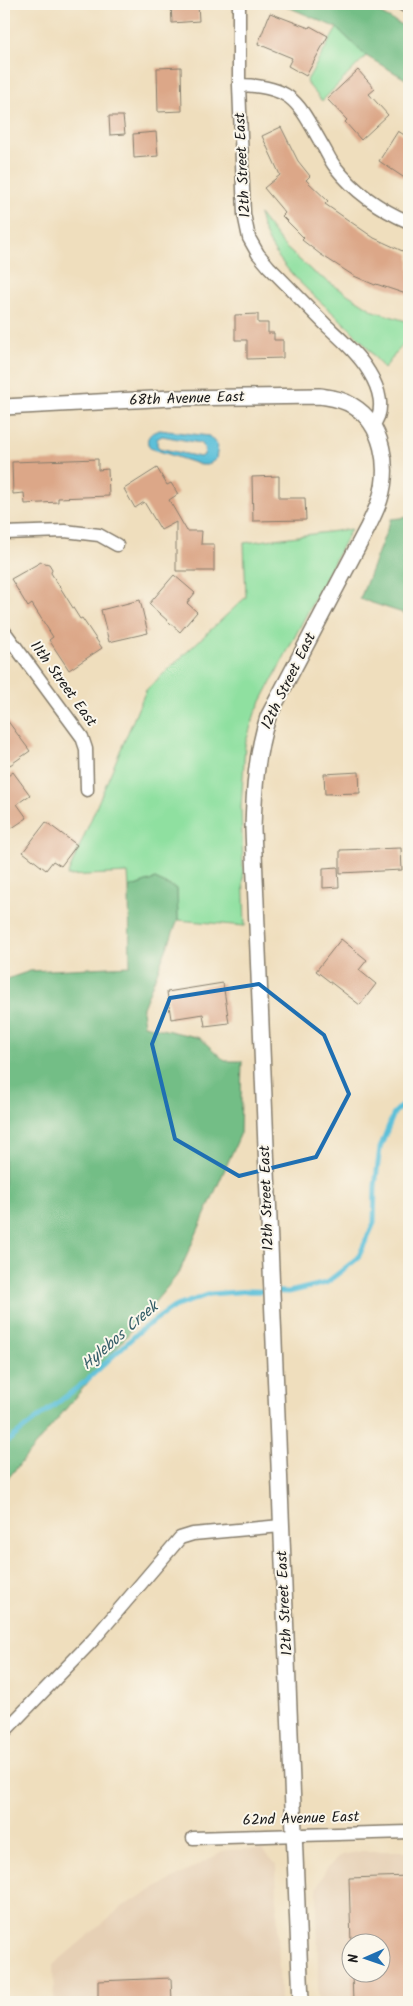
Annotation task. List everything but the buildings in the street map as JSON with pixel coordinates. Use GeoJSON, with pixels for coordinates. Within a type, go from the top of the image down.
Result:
{"type":"FeatureCollection","features":[{"type":"Feature","properties":{"kind":"street","name":"12th Street East"},"geometry":{"type":"LineString","coordinates":[[238,4],[244,214],[249,238],[268,267],[345,343],[369,372],[379,393],[381,408],[378,419],[369,420],[377,432],[383,458],[384,479],[380,499],[368,527],[268,717],[260,744],[253,829],[272,1328],[295,1836],[300,2002]]}},
{"type":"Feature","properties":{"kind":"street"},"geometry":{"type":"LineString","coordinates":[[402,4],[409,8]]}},
{"type":"Feature","properties":{"kind":"street"},"geometry":{"type":"LineString","coordinates":[[239,85],[274,89],[287,95],[302,111],[335,167],[354,188],[380,208],[409,222]]}},
{"type":"Feature","properties":{"kind":"street","name":"68th Avenue East"},"geometry":{"type":"LineString","coordinates":[[4,407],[172,398],[295,395],[337,399],[352,405],[369,420]]}},
{"type":"Feature","properties":{"kind":"street"},"geometry":{"type":"LineString","coordinates":[[4,533],[65,531],[98,535],[117,545]]}},
{"type":"Feature","properties":{"kind":"street","name":"11th Street East"},"geometry":{"type":"LineString","coordinates":[[4,631],[82,737],[86,749],[87,790]]}},
{"type":"Feature","properties":{"kind":"street"},"geometry":{"type":"LineString","coordinates":[[4,1732],[93,1640],[180,1538],[193,1534],[281,1526]]}},
{"type":"Feature","properties":{"kind":"street","name":"62nd Avenue East"},"geometry":{"type":"LineString","coordinates":[[193,1838],[409,1832]]}},
{"type":"Feature","properties":{"kind":"highlighted area"},"geometry":{"type":"Polygon","coordinates":[[[259,984],[324,1035],[349,1094],[316,1157],[239,1176],[175,1139],[152,1044],[170,998],[259,984]]]}},
{"type":"Feature","properties":{"kind":"shaded area"},"geometry":{"type":"Polygon","coordinates":[[[262,1849],[276,1864],[280,2002],[54,2002],[53,1965],[123,1906],[226,1850],[262,1849]]]}},
{"type":"Feature","properties":{"kind":"shaded area"},"geometry":{"type":"Polygon","coordinates":[[[362,1851],[409,1851],[409,2002],[318,2002],[317,1889],[326,1869],[341,1855],[362,1851]]]}},
{"type":"Feature","properties":{"kind":"green space"},"geometry":{"type":"Polygon","coordinates":[[[281,4],[363,4],[409,29],[409,81],[366,56],[337,28],[281,4]]]}},
{"type":"Feature","properties":{"kind":"green space"},"geometry":{"type":"Polygon","coordinates":[[[337,28],[366,56],[322,101],[306,82],[337,28]]]}},
{"type":"Feature","properties":{"kind":"green space"},"geometry":{"type":"Polygon","coordinates":[[[259,214],[284,246],[313,272],[374,311],[409,322],[409,336],[384,369],[359,338],[285,266],[265,233],[259,214]]]}},
{"type":"Feature","properties":{"kind":"green space"},"geometry":{"type":"Polygon","coordinates":[[[409,517],[409,615],[360,599],[391,519],[409,517]]]}},
{"type":"Feature","properties":{"kind":"green space"},"geometry":{"type":"Polygon","coordinates":[[[351,529],[255,713],[245,745],[241,808],[245,926],[178,920],[177,889],[155,879],[129,888],[128,873],[67,876],[146,690],[246,597],[244,543],[351,529]]]}},
{"type":"Feature","properties":{"kind":"green space"},"geometry":{"type":"Polygon","coordinates":[[[155,879],[177,889],[178,920],[142,1010],[144,1025],[200,1038],[225,1061],[242,1061],[240,1135],[179,1273],[4,1483],[4,980],[30,971],[130,966],[129,888],[155,879]]]}},
{"type":"Feature","properties":{"kind":"water"},"geometry":{"type":"Polygon","coordinates":[[[156,431],[209,436],[218,446],[216,459],[208,465],[201,465],[150,448],[148,445],[149,436],[156,431]],[[162,436],[157,439],[159,448],[200,457],[204,455],[205,449],[200,443],[162,436]]]}},
{"type":"Feature","properties":{"kind":"waterway","name":"Hylebos Creek"},"geometry":{"type":"LineString","coordinates":[[4,1444],[86,1381],[142,1329],[174,1307],[210,1294],[250,1291],[289,1292],[326,1283],[358,1258],[374,1223],[375,1186],[380,1148],[394,1113],[409,1099]]}}]}
